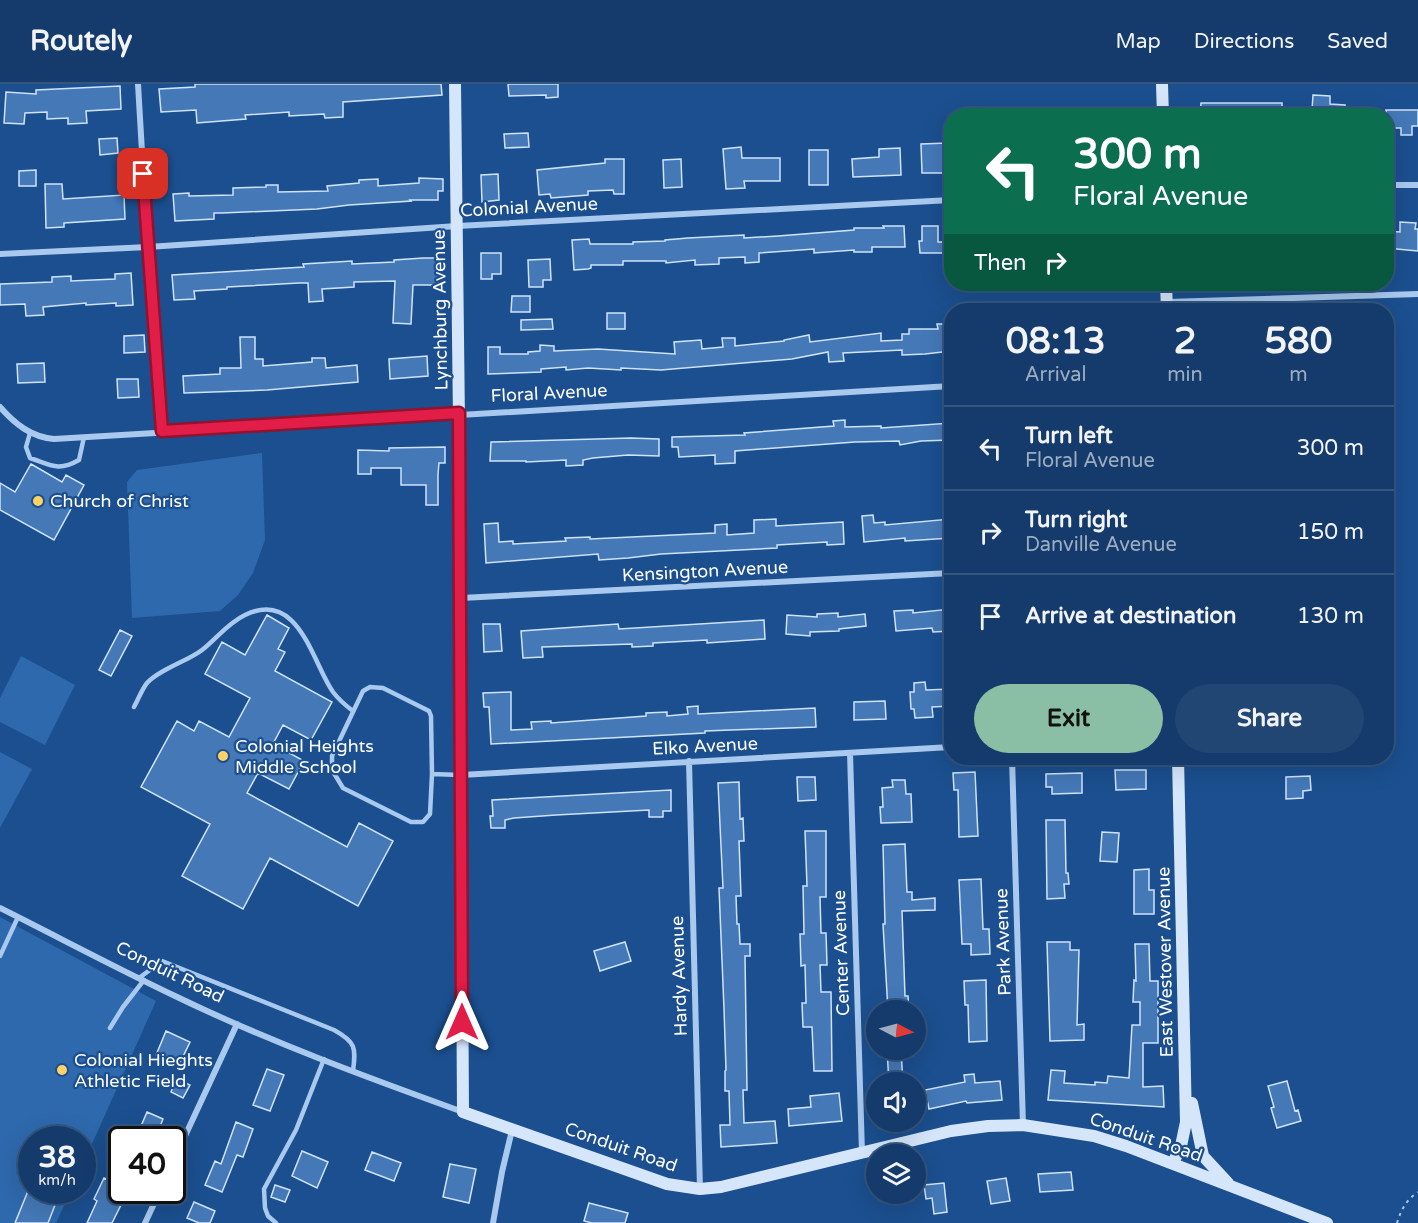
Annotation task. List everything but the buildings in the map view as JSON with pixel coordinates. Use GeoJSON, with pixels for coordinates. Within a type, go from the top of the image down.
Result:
{"type":"FeatureCollection","features":[{"type":"Feature","properties":{"kind":"street"},"geometry":{"type":"LineString","coordinates":[[138,84],[162,431]]}},
{"type":"Feature","properties":{"kind":"street","name":"Lynchburg Avenue"},"geometry":{"type":"LineString","coordinates":[[455,84],[463,1112]]}},
{"type":"Feature","properties":{"kind":"street"},"geometry":{"type":"LineString","coordinates":[[1162,84],[1162,108]]}},
{"type":"Feature","properties":{"kind":"street"},"geometry":{"type":"LineString","coordinates":[[1394,185],[1418,185]]}},
{"type":"Feature","properties":{"kind":"street","name":"Colonial Avenue"},"geometry":{"type":"LineString","coordinates":[[0,254],[148,247],[457,226],[944,200]]}},
{"type":"Feature","properties":{"kind":"street"},"geometry":{"type":"LineString","coordinates":[[1230,303],[1418,294]]}},
{"type":"Feature","properties":{"kind":"street","name":"Floral Avenue"},"geometry":{"type":"LineString","coordinates":[[30,433],[44,438],[81,437],[459,413],[944,386]]}},
{"type":"Feature","properties":{"kind":"street"},"geometry":{"type":"LineString","coordinates":[[0,407],[20,427],[30,433]]}},
{"type":"Feature","properties":{"kind":"street","name":"Kensington Avenue"},"geometry":{"type":"LineString","coordinates":[[460,598],[944,573]]}},
{"type":"Feature","properties":{"kind":"street","name":"Elko Avenue"},"geometry":{"type":"LineString","coordinates":[[460,775],[944,747]]}},
{"type":"Feature","properties":{"kind":"street","name":"Center Avenue"},"geometry":{"type":"LineString","coordinates":[[850,753],[862,1153]]}},
{"type":"Feature","properties":{"kind":"street","name":"Hardy Avenue"},"geometry":{"type":"LineString","coordinates":[[689,761],[700,1189]]}},
{"type":"Feature","properties":{"kind":"street","name":"Park Avenue"},"geometry":{"type":"LineString","coordinates":[[1012,765],[1023,1125]]}},
{"type":"Feature","properties":{"kind":"street","name":"East Westover Avenue"},"geometry":{"type":"LineString","coordinates":[[1173,1163],[1186,1122],[1178,765]]}},
{"type":"Feature","properties":{"kind":"street","name":"Conduit Road"},"geometry":{"type":"LineString","coordinates":[[0,908],[237,1024],[463,1112],[668,1184],[700,1189],[721,1187],[951,1131],[988,1125],[1023,1125],[1094,1136],[1173,1163],[1327,1223]]}},
{"type":"Feature","properties":{"kind":"street"},"geometry":{"type":"LineString","coordinates":[[186,1134],[237,1024]]}},
{"type":"Feature","properties":{"kind":"street"},"geometry":{"type":"LineString","coordinates":[[1186,1074],[1200,1150],[1208,1163],[1231,1186]]}},
{"type":"Feature","properties":{"kind":"street"},"geometry":{"type":"LineString","coordinates":[[493,1223],[512,1130]]}},
{"type":"Feature","properties":{"kind":"street"},"geometry":{"type":"LineString","coordinates":[[145,1223],[154,1204]]}},
{"type":"Feature","properties":{"kind":"lane"},"geometry":{"type":"LineString","coordinates":[[30,433],[26,447],[30,458],[52,466],[66,467],[79,460],[81,437]]}},
{"type":"Feature","properties":{"kind":"lane"},"geometry":{"type":"LineString","coordinates":[[134,707],[148,683],[201,651],[244,615],[265,609],[290,618],[302,632],[332,690],[342,703],[353,711]]}},
{"type":"Feature","properties":{"kind":"lane"},"geometry":{"type":"LineString","coordinates":[[376,686],[383,688],[429,711],[432,774],[429,814],[423,822],[411,822],[343,788],[332,770],[332,756],[363,691],[376,686]]}},
{"type":"Feature","properties":{"kind":"lane"},"geometry":{"type":"LineString","coordinates":[[432,774],[460,775]]}},
{"type":"Feature","properties":{"kind":"lane"},"geometry":{"type":"LineString","coordinates":[[0,956],[18,917]]}},
{"type":"Feature","properties":{"kind":"lane"},"geometry":{"type":"LineString","coordinates":[[110,1028],[141,979],[162,961],[334,1030],[348,1038],[355,1052],[353,1071]]}},
{"type":"Feature","properties":{"kind":"lane"},"geometry":{"type":"LineString","coordinates":[[276,1223],[268,1216],[265,1208],[264,1190],[296,1130],[324,1059]]}},
{"type":"Feature","properties":{"kind":"path"},"geometry":{"type":"LineString","coordinates":[[1397,1223],[1400,1211],[1418,1192]]}},
{"type":"Feature","properties":{"kind":"shaded area"},"geometry":{"type":"Polygon","coordinates":[[[262,453],[265,540],[253,573],[238,595],[220,611],[132,618],[127,482],[137,470],[262,453]]]}},
{"type":"Feature","properties":{"kind":"shaded area"},"geometry":{"type":"Polygon","coordinates":[[[21,656],[75,685],[45,745],[0,722],[0,698],[21,656]]]}},
{"type":"Feature","properties":{"kind":"shaded area"},"geometry":{"type":"Polygon","coordinates":[[[0,752],[32,769],[0,828],[0,752]]]}},
{"type":"Feature","properties":{"kind":"shaded area","name":"Colonial Hieghts Athletic Field"},"geometry":{"type":"Polygon","coordinates":[[[0,917],[156,1001],[96,1135],[96,1126],[18,1126],[18,1204],[65,1204],[56,1223],[0,1223],[0,917]]]}},
{"type":"Feature","properties":{"kind":"place","name":"Church of Christ"},"geometry":{"type":"Point","coordinates":[38,501]}},
{"type":"Feature","properties":{"kind":"place","name":"Colonial Heights Middle School"},"geometry":{"type":"Point","coordinates":[223,756]}},
{"type":"Feature","properties":{"kind":"place","name":"Colonial Hieghts Athletic Field"},"geometry":{"type":"Point","coordinates":[62,1070]}},
{"type":"Feature","properties":{"kind":"route"},"geometry":{"type":"LineString","coordinates":[[143,174],[162,431],[459,413],[462,1022]]}}]}
